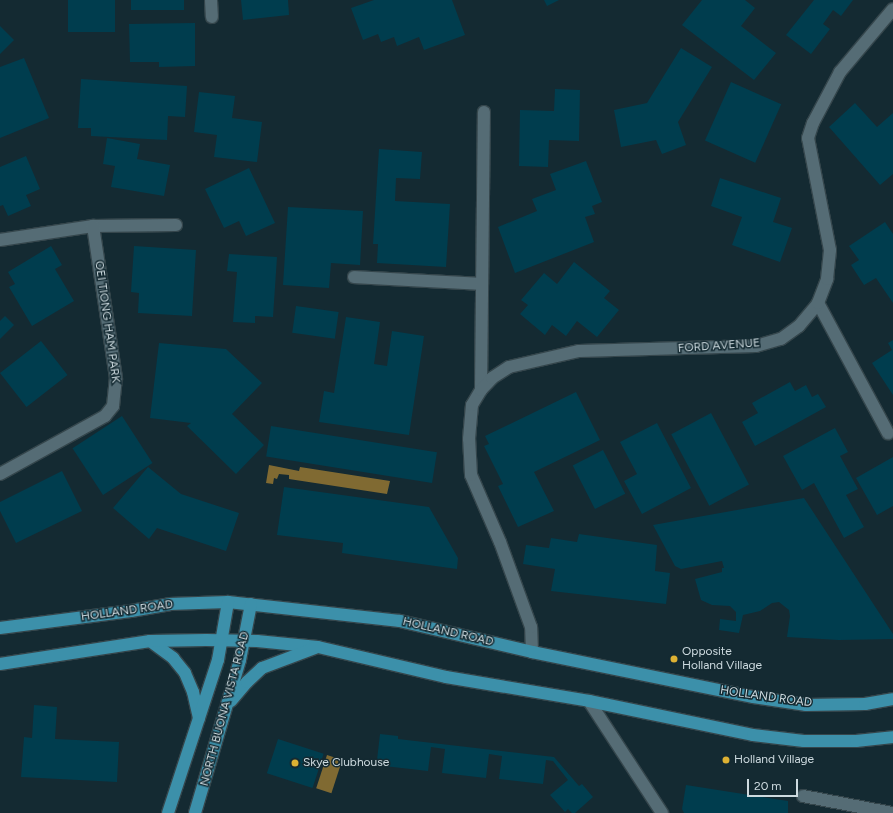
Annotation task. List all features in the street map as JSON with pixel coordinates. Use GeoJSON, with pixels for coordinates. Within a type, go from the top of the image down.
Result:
{"type":"FeatureCollection","features":[{"type":"Feature","properties":{"kind":"main road","name":"HOLLAND ROAD"},"geometry":{"type":"LineString","coordinates":[[0,628],[131,611],[169,604],[228,602],[400,621],[532,652],[752,698],[806,704],[865,704],[893,699]]}},
{"type":"Feature","properties":{"kind":"main road","name":"NORTH BUONA VISTA ROAD"},"geometry":{"type":"LineString","coordinates":[[168,813],[200,719],[218,660],[228,602]]}},
{"type":"Feature","properties":{"kind":"main road","name":"NORTH BUONA VISTA ROAD"},"geometry":{"type":"LineString","coordinates":[[195,813],[228,705],[245,641],[251,604]]}},
{"type":"Feature","properties":{"kind":"main road"},"geometry":{"type":"LineString","coordinates":[[150,641],[173,658],[185,674],[193,692],[200,719]]}},
{"type":"Feature","properties":{"kind":"main road"},"geometry":{"type":"LineString","coordinates":[[0,664],[150,641],[245,641],[318,647],[446,676],[589,702],[753,735],[804,741],[856,741],[893,737]]}},
{"type":"Feature","properties":{"kind":"main road"},"geometry":{"type":"LineString","coordinates":[[228,705],[247,682],[262,668],[318,647]]}},
{"type":"Feature","properties":{"kind":"street"},"geometry":{"type":"LineString","coordinates":[[211,0],[212,17]]}},
{"type":"Feature","properties":{"kind":"street","name":"FORD AVENUE"},"geometry":{"type":"LineString","coordinates":[[532,652],[531,627],[500,542],[471,475],[469,439],[472,405],[481,390],[492,378],[509,367],[579,351],[756,346],[781,339],[799,326],[818,303],[827,279],[830,250],[808,138],[813,124],[840,72],[893,9]]}},
{"type":"Feature","properties":{"kind":"street","name":"FORD AVENUE"},"geometry":{"type":"LineString","coordinates":[[481,390],[484,112]]}},
{"type":"Feature","properties":{"kind":"street"},"geometry":{"type":"LineString","coordinates":[[0,240],[93,226],[176,225]]}},
{"type":"Feature","properties":{"kind":"street","name":"OEI TIONG HAM PARK"},"geometry":{"type":"LineString","coordinates":[[0,474],[105,416],[113,406],[116,378],[93,226]]}},
{"type":"Feature","properties":{"kind":"street"},"geometry":{"type":"LineString","coordinates":[[354,277],[482,284]]}},
{"type":"Feature","properties":{"kind":"street"},"geometry":{"type":"LineString","coordinates":[[818,303],[888,434]]}},
{"type":"Feature","properties":{"kind":"street"},"geometry":{"type":"LineString","coordinates":[[589,702],[662,813]]}},
{"type":"Feature","properties":{"kind":"street"},"geometry":{"type":"LineString","coordinates":[[803,796],[892,813]]}},
{"type":"Feature","properties":{"kind":"shaded area"},"geometry":{"type":"Polygon","coordinates":[[[269,465],[299,471],[300,467],[390,481],[387,494],[289,479],[289,475],[279,474],[277,479],[274,478],[273,484],[266,483],[269,465]]]}},
{"type":"Feature","properties":{"kind":"shaded area"},"geometry":{"type":"Polygon","coordinates":[[[327,755],[342,760],[331,793],[316,788],[327,755]]]}},
{"type":"Feature","properties":{"kind":"building"},"geometry":{"type":"Polygon","coordinates":[[[68,0],[115,0],[115,32],[68,32],[68,0]]]}},
{"type":"Feature","properties":{"kind":"building"},"geometry":{"type":"Polygon","coordinates":[[[131,0],[184,0],[184,10],[131,10],[131,0]]]}},
{"type":"Feature","properties":{"kind":"building"},"geometry":{"type":"Polygon","coordinates":[[[241,0],[288,0],[289,15],[243,20],[241,0]]]}},
{"type":"Feature","properties":{"kind":"building"},"geometry":{"type":"Polygon","coordinates":[[[374,0],[452,0],[465,35],[424,50],[419,37],[397,46],[394,37],[381,42],[378,34],[363,40],[351,8],[374,0]]]}},
{"type":"Feature","properties":{"kind":"building"},"geometry":{"type":"Polygon","coordinates":[[[544,0],[559,0],[547,6],[544,0]]]}},
{"type":"Feature","properties":{"kind":"building"},"geometry":{"type":"Polygon","coordinates":[[[702,0],[745,0],[755,8],[741,26],[776,53],[754,80],[682,25],[702,0]]]}},
{"type":"Feature","properties":{"kind":"building"},"geometry":{"type":"Polygon","coordinates":[[[814,0],[853,0],[841,16],[833,10],[823,24],[830,29],[811,54],[786,35],[814,0]]]}},
{"type":"Feature","properties":{"kind":"building"},"geometry":{"type":"Polygon","coordinates":[[[195,23],[195,66],[159,67],[159,62],[130,62],[129,24],[195,23]]]}},
{"type":"Feature","properties":{"kind":"building"},"geometry":{"type":"Polygon","coordinates":[[[0,26],[14,40],[0,54],[0,26]]]}},
{"type":"Feature","properties":{"kind":"building"},"geometry":{"type":"Polygon","coordinates":[[[681,48],[712,67],[678,122],[686,145],[662,154],[656,140],[621,147],[614,110],[647,103],[681,48]]]}},
{"type":"Feature","properties":{"kind":"building"},"geometry":{"type":"Polygon","coordinates":[[[24,58],[49,118],[0,138],[0,67],[24,58]]]}},
{"type":"Feature","properties":{"kind":"building"},"geometry":{"type":"Polygon","coordinates":[[[81,79],[187,86],[185,117],[168,116],[167,140],[91,136],[91,128],[78,128],[81,79]]]}},
{"type":"Feature","properties":{"kind":"building"},"geometry":{"type":"Polygon","coordinates":[[[731,82],[781,104],[755,163],[705,140],[731,82]]]}},
{"type":"Feature","properties":{"kind":"building"},"geometry":{"type":"Polygon","coordinates":[[[555,89],[580,90],[579,141],[549,140],[548,167],[519,166],[520,110],[554,111],[555,89]]]}},
{"type":"Feature","properties":{"kind":"building"},"geometry":{"type":"Polygon","coordinates":[[[199,92],[235,96],[232,118],[262,122],[257,162],[214,157],[217,135],[194,132],[199,92]]]}},
{"type":"Feature","properties":{"kind":"building"},"geometry":{"type":"Polygon","coordinates":[[[855,103],[877,127],[893,113],[893,174],[880,185],[829,127],[855,103]]]}},
{"type":"Feature","properties":{"kind":"building"},"geometry":{"type":"Polygon","coordinates":[[[107,138],[140,144],[137,159],[170,165],[164,196],[111,187],[115,166],[103,164],[107,138]]]}},
{"type":"Feature","properties":{"kind":"building"},"geometry":{"type":"Polygon","coordinates":[[[379,149],[422,152],[420,179],[396,178],[395,201],[450,204],[446,267],[377,263],[378,244],[373,244],[379,149]]]}},
{"type":"Feature","properties":{"kind":"building"},"geometry":{"type":"Polygon","coordinates":[[[26,156],[40,189],[26,195],[31,206],[8,216],[3,205],[0,206],[0,167],[26,156]]]}},
{"type":"Feature","properties":{"kind":"building"},"geometry":{"type":"Polygon","coordinates":[[[586,161],[602,202],[592,206],[595,214],[585,217],[594,242],[515,273],[498,227],[537,211],[532,199],[556,190],[550,174],[586,161]]]}},
{"type":"Feature","properties":{"kind":"building"},"geometry":{"type":"Polygon","coordinates":[[[249,168],[275,223],[246,236],[239,221],[224,228],[205,189],[249,168]]]}},
{"type":"Feature","properties":{"kind":"building"},"geometry":{"type":"Polygon","coordinates":[[[720,178],[781,198],[773,222],[792,228],[780,262],[732,245],[742,217],[711,206],[720,178]]]}},
{"type":"Feature","properties":{"kind":"building"},"geometry":{"type":"Polygon","coordinates":[[[288,207],[363,211],[360,265],[331,263],[329,288],[283,285],[288,207]]]}},
{"type":"Feature","properties":{"kind":"building"},"geometry":{"type":"Polygon","coordinates":[[[885,222],[893,234],[893,303],[876,278],[864,285],[851,265],[859,260],[849,246],[885,222]]]}},
{"type":"Feature","properties":{"kind":"building"},"geometry":{"type":"Polygon","coordinates":[[[51,246],[62,265],[55,269],[74,301],[32,326],[9,287],[15,284],[8,272],[51,246]]]}},
{"type":"Feature","properties":{"kind":"building"},"geometry":{"type":"Polygon","coordinates":[[[134,246],[196,250],[192,316],[138,313],[139,293],[131,292],[134,246]]]}},
{"type":"Feature","properties":{"kind":"building"},"geometry":{"type":"Polygon","coordinates":[[[229,254],[277,257],[273,317],[255,316],[255,323],[233,322],[237,272],[227,271],[229,254]]]}},
{"type":"Feature","properties":{"kind":"building"},"geometry":{"type":"Polygon","coordinates":[[[574,262],[610,291],[604,298],[619,310],[597,337],[577,321],[566,336],[552,325],[545,335],[520,314],[528,305],[521,300],[544,273],[557,284],[574,262]]]}},
{"type":"Feature","properties":{"kind":"building"},"geometry":{"type":"Polygon","coordinates":[[[296,306],[339,312],[335,339],[292,333],[296,306]]]}},
{"type":"Feature","properties":{"kind":"building"},"geometry":{"type":"Polygon","coordinates":[[[5,316],[14,325],[0,339],[0,321],[5,316]]]}},
{"type":"Feature","properties":{"kind":"building"},"geometry":{"type":"Polygon","coordinates":[[[346,317],[380,322],[374,364],[387,366],[392,331],[424,336],[409,435],[319,422],[324,391],[334,393],[346,317]]]}},
{"type":"Feature","properties":{"kind":"building"},"geometry":{"type":"Polygon","coordinates":[[[893,340],[893,395],[872,363],[892,350],[888,343],[893,340]]]}},
{"type":"Feature","properties":{"kind":"building"},"geometry":{"type":"Polygon","coordinates":[[[41,341],[67,375],[26,407],[0,373],[41,341]]]}},
{"type":"Feature","properties":{"kind":"building"},"geometry":{"type":"Polygon","coordinates":[[[159,343],[226,349],[262,383],[232,414],[264,445],[236,474],[187,426],[191,423],[150,418],[159,343]]]}},
{"type":"Feature","properties":{"kind":"building"},"geometry":{"type":"Polygon","coordinates":[[[790,382],[795,391],[806,385],[812,397],[818,394],[826,407],[755,446],[742,422],[758,413],[752,403],[790,382]]]}},
{"type":"Feature","properties":{"kind":"building"},"geometry":{"type":"Polygon","coordinates":[[[576,392],[600,440],[534,472],[554,511],[518,527],[498,486],[503,484],[484,446],[489,444],[485,436],[576,392]]]}},
{"type":"Feature","properties":{"kind":"building"},"geometry":{"type":"Polygon","coordinates":[[[711,413],[749,485],[709,506],[671,434],[711,413]]]}},
{"type":"Feature","properties":{"kind":"building"},"geometry":{"type":"Polygon","coordinates":[[[122,416],[152,463],[103,495],[73,448],[122,416]]]}},
{"type":"Feature","properties":{"kind":"building"},"geometry":{"type":"Polygon","coordinates":[[[657,423],[691,488],[642,514],[624,481],[637,474],[620,442],[657,423]]]}},
{"type":"Feature","properties":{"kind":"building"},"geometry":{"type":"Polygon","coordinates":[[[271,426],[437,452],[432,483],[266,457],[271,426]]]}},
{"type":"Feature","properties":{"kind":"building"},"geometry":{"type":"Polygon","coordinates":[[[835,428],[848,452],[840,456],[858,489],[846,495],[864,527],[844,538],[814,483],[802,490],[783,456],[835,428]]]}},
{"type":"Feature","properties":{"kind":"building"},"geometry":{"type":"Polygon","coordinates":[[[603,450],[625,494],[595,509],[573,465],[603,450]]]}},
{"type":"Feature","properties":{"kind":"building"},"geometry":{"type":"Polygon","coordinates":[[[893,457],[893,506],[877,515],[856,478],[893,457]]]}},
{"type":"Feature","properties":{"kind":"building"},"geometry":{"type":"Polygon","coordinates":[[[148,467],[181,494],[239,513],[226,551],[157,528],[149,539],[113,508],[148,467]]]}},
{"type":"Feature","properties":{"kind":"building"},"geometry":{"type":"Polygon","coordinates":[[[62,471],[82,511],[16,543],[0,511],[0,502],[62,471]]]}},
{"type":"Feature","properties":{"kind":"building"},"geometry":{"type":"Polygon","coordinates":[[[284,487],[429,507],[458,558],[457,569],[342,553],[343,543],[277,535],[284,487]]]}},
{"type":"Feature","properties":{"kind":"building"},"geometry":{"type":"Polygon","coordinates":[[[804,498],[893,634],[893,639],[839,640],[787,637],[790,616],[789,610],[779,602],[772,603],[760,611],[743,615],[739,633],[719,630],[720,619],[736,621],[736,612],[730,606],[712,605],[701,600],[695,579],[722,572],[722,568],[724,568],[722,561],[681,569],[675,566],[653,525],[804,498]]]}},
{"type":"Feature","properties":{"kind":"building"},"geometry":{"type":"Polygon","coordinates":[[[579,534],[657,545],[655,571],[670,573],[666,604],[551,591],[555,569],[523,564],[526,545],[549,548],[551,538],[577,542],[579,534]]]}},
{"type":"Feature","properties":{"kind":"building"},"geometry":{"type":"Polygon","coordinates":[[[34,705],[57,707],[55,739],[119,742],[117,782],[21,777],[24,737],[32,738],[34,705]]]}},
{"type":"Feature","properties":{"kind":"building"},"geometry":{"type":"Polygon","coordinates":[[[380,734],[398,736],[398,739],[554,757],[579,786],[582,784],[593,797],[575,813],[572,813],[568,809],[565,812],[550,795],[568,780],[553,761],[546,760],[543,784],[499,779],[502,756],[489,754],[486,778],[442,773],[445,749],[431,747],[428,771],[384,766],[385,760],[377,760],[380,734]]]}},
{"type":"Feature","properties":{"kind":"building","name":"Skye Clubhouse"},"geometry":{"type":"Polygon","coordinates":[[[278,739],[324,754],[313,788],[267,773],[278,739]]]}},
{"type":"Feature","properties":{"kind":"building"},"geometry":{"type":"Polygon","coordinates":[[[686,785],[788,801],[788,813],[684,813],[682,809],[686,785]]]}},
{"type":"Feature","properties":{"kind":"place","name":"Opposite Holland Village"},"geometry":{"type":"Point","coordinates":[674,659]}},
{"type":"Feature","properties":{"kind":"place","name":"Holland Village"},"geometry":{"type":"Point","coordinates":[726,760]}},
{"type":"Feature","properties":{"kind":"place","name":"Skye Clubhouse"},"geometry":{"type":"Point","coordinates":[295,763]}}]}
